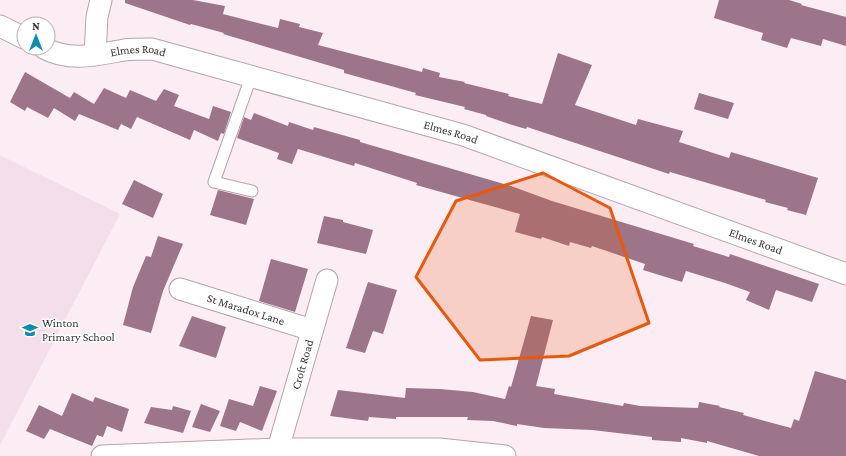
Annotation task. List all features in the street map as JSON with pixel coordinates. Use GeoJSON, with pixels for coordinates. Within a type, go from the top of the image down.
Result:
{"type":"FeatureCollection","features":[{"type":"Feature","properties":{"kind":"street"},"geometry":{"type":"LineString","coordinates":[[95,56],[97,17],[101,0]]}},
{"type":"Feature","properties":{"kind":"street"},"geometry":{"type":"LineString","coordinates":[[0,26],[16,34]]}},
{"type":"Feature","properties":{"kind":"street","name":"Elmes Road"},"geometry":{"type":"LineString","coordinates":[[56,54],[68,56],[95,56],[126,50],[152,49],[463,135],[846,274]]}},
{"type":"Feature","properties":{"kind":"street","name":"Croft Road"},"geometry":{"type":"LineString","coordinates":[[278,449],[327,280]]}},
{"type":"Feature","properties":{"kind":"street","name":"St Maradox Lane"},"geometry":{"type":"LineString","coordinates":[[180,289],[312,330]]}},
{"type":"Feature","properties":{"kind":"street"},"geometry":{"type":"LineString","coordinates":[[102,456],[278,449],[439,449],[505,456]]}},
{"type":"Feature","properties":{"kind":"lane"},"geometry":{"type":"LineString","coordinates":[[251,77],[214,182],[252,191]]}},
{"type":"Feature","properties":{"kind":"highlighted area"},"geometry":{"type":"Polygon","coordinates":[[[543,173],[610,208],[649,323],[569,356],[480,360],[416,277],[456,201],[543,173]]]}},
{"type":"Feature","properties":{"kind":"shaded area","name":"Winton Primary School"},"geometry":{"type":"Polygon","coordinates":[[[0,155],[120,214],[0,445],[0,155]]]}},
{"type":"Feature","properties":{"kind":"building"},"geometry":{"type":"Polygon","coordinates":[[[125,0],[193,0],[225,6],[223,14],[278,28],[280,19],[300,24],[299,27],[323,33],[318,45],[422,72],[423,68],[440,73],[439,77],[465,82],[464,83],[509,94],[508,96],[542,104],[558,53],[592,65],[575,105],[636,125],[638,119],[683,131],[679,142],[729,158],[731,152],[818,178],[806,215],[787,210],[788,208],[765,202],[766,200],[670,172],[669,174],[527,127],[526,129],[509,124],[486,115],[464,109],[465,107],[415,95],[416,93],[344,73],[344,70],[223,34],[224,33],[191,24],[190,25],[125,3],[125,0]]]}},
{"type":"Feature","properties":{"kind":"building"},"geometry":{"type":"Polygon","coordinates":[[[719,0],[789,0],[802,4],[801,5],[846,17],[846,46],[823,39],[821,46],[791,38],[787,48],[761,40],[763,33],[714,18],[719,0]]]}},
{"type":"Feature","properties":{"kind":"building"},"geometry":{"type":"Polygon","coordinates":[[[25,72],[70,98],[74,92],[94,104],[104,88],[126,98],[130,90],[156,101],[164,89],[179,95],[174,106],[209,119],[213,106],[231,112],[224,134],[221,133],[218,141],[194,130],[190,140],[137,117],[131,129],[121,124],[118,130],[79,114],[75,121],[54,108],[48,118],[27,107],[25,111],[10,102],[25,72]]]}},
{"type":"Feature","properties":{"kind":"building"},"geometry":{"type":"Polygon","coordinates":[[[699,93],[734,103],[728,119],[694,109],[699,93]]]}},
{"type":"Feature","properties":{"kind":"building"},"geometry":{"type":"Polygon","coordinates":[[[254,113],[288,126],[289,122],[313,130],[314,127],[360,140],[360,142],[511,186],[552,201],[694,244],[693,246],[729,257],[730,254],[819,284],[812,302],[776,290],[769,310],[746,300],[750,292],[686,271],[682,282],[643,270],[645,264],[592,246],[591,248],[570,242],[569,246],[542,237],[541,239],[515,232],[520,214],[416,185],[417,183],[355,163],[354,166],[298,149],[292,164],[277,159],[279,153],[237,138],[244,117],[251,120],[254,113]]]}},
{"type":"Feature","properties":{"kind":"building"},"geometry":{"type":"Polygon","coordinates":[[[134,180],[163,194],[153,218],[122,204],[134,180]]]}},
{"type":"Feature","properties":{"kind":"building"},"geometry":{"type":"Polygon","coordinates":[[[218,190],[254,199],[246,225],[210,215],[218,190]]]}},
{"type":"Feature","properties":{"kind":"building"},"geometry":{"type":"Polygon","coordinates":[[[324,216],[343,220],[343,222],[373,230],[366,254],[317,243],[324,216]]]}},
{"type":"Feature","properties":{"kind":"building"},"geometry":{"type":"Polygon","coordinates":[[[158,236],[183,244],[163,291],[151,333],[123,325],[133,287],[146,256],[151,257],[158,236]]]}},
{"type":"Feature","properties":{"kind":"building"},"geometry":{"type":"Polygon","coordinates":[[[271,259],[308,269],[295,312],[259,301],[271,259]]]}},
{"type":"Feature","properties":{"kind":"building"},"geometry":{"type":"Polygon","coordinates":[[[368,282],[397,290],[383,334],[373,331],[365,353],[346,348],[368,282]]]}},
{"type":"Feature","properties":{"kind":"building"},"geometry":{"type":"Polygon","coordinates":[[[192,316],[226,327],[216,358],[179,346],[192,316]]]}},
{"type":"Feature","properties":{"kind":"building"},"geometry":{"type":"Polygon","coordinates":[[[531,316],[553,320],[536,386],[555,389],[554,394],[623,406],[624,403],[640,406],[698,408],[699,402],[720,406],[719,407],[744,413],[743,415],[791,428],[794,419],[799,421],[815,371],[846,380],[846,456],[759,456],[707,441],[707,443],[681,438],[681,442],[652,440],[652,437],[592,430],[544,428],[517,424],[517,426],[493,421],[467,420],[468,417],[396,417],[396,419],[369,417],[368,421],[330,416],[338,390],[405,398],[406,388],[440,389],[473,392],[505,399],[509,386],[511,387],[531,316]]]}},
{"type":"Feature","properties":{"kind":"building"},"geometry":{"type":"Polygon","coordinates":[[[260,386],[277,391],[262,431],[240,422],[236,431],[220,426],[229,399],[253,406],[260,386]]]}},
{"type":"Feature","properties":{"kind":"building"},"geometry":{"type":"Polygon","coordinates":[[[72,393],[93,402],[95,397],[129,409],[122,432],[107,426],[103,437],[97,435],[92,446],[50,429],[44,439],[26,431],[39,405],[62,416],[72,393]]]}},
{"type":"Feature","properties":{"kind":"building"},"geometry":{"type":"Polygon","coordinates":[[[201,404],[220,411],[210,432],[192,427],[201,404]]]}},
{"type":"Feature","properties":{"kind":"building"},"geometry":{"type":"Polygon","coordinates":[[[173,406],[191,411],[183,433],[144,423],[151,407],[172,410],[173,406]]]}},
{"type":"Feature","properties":{"kind":"place","name":"Winton Primary School"},"geometry":{"type":"Point","coordinates":[30,330]}}]}
